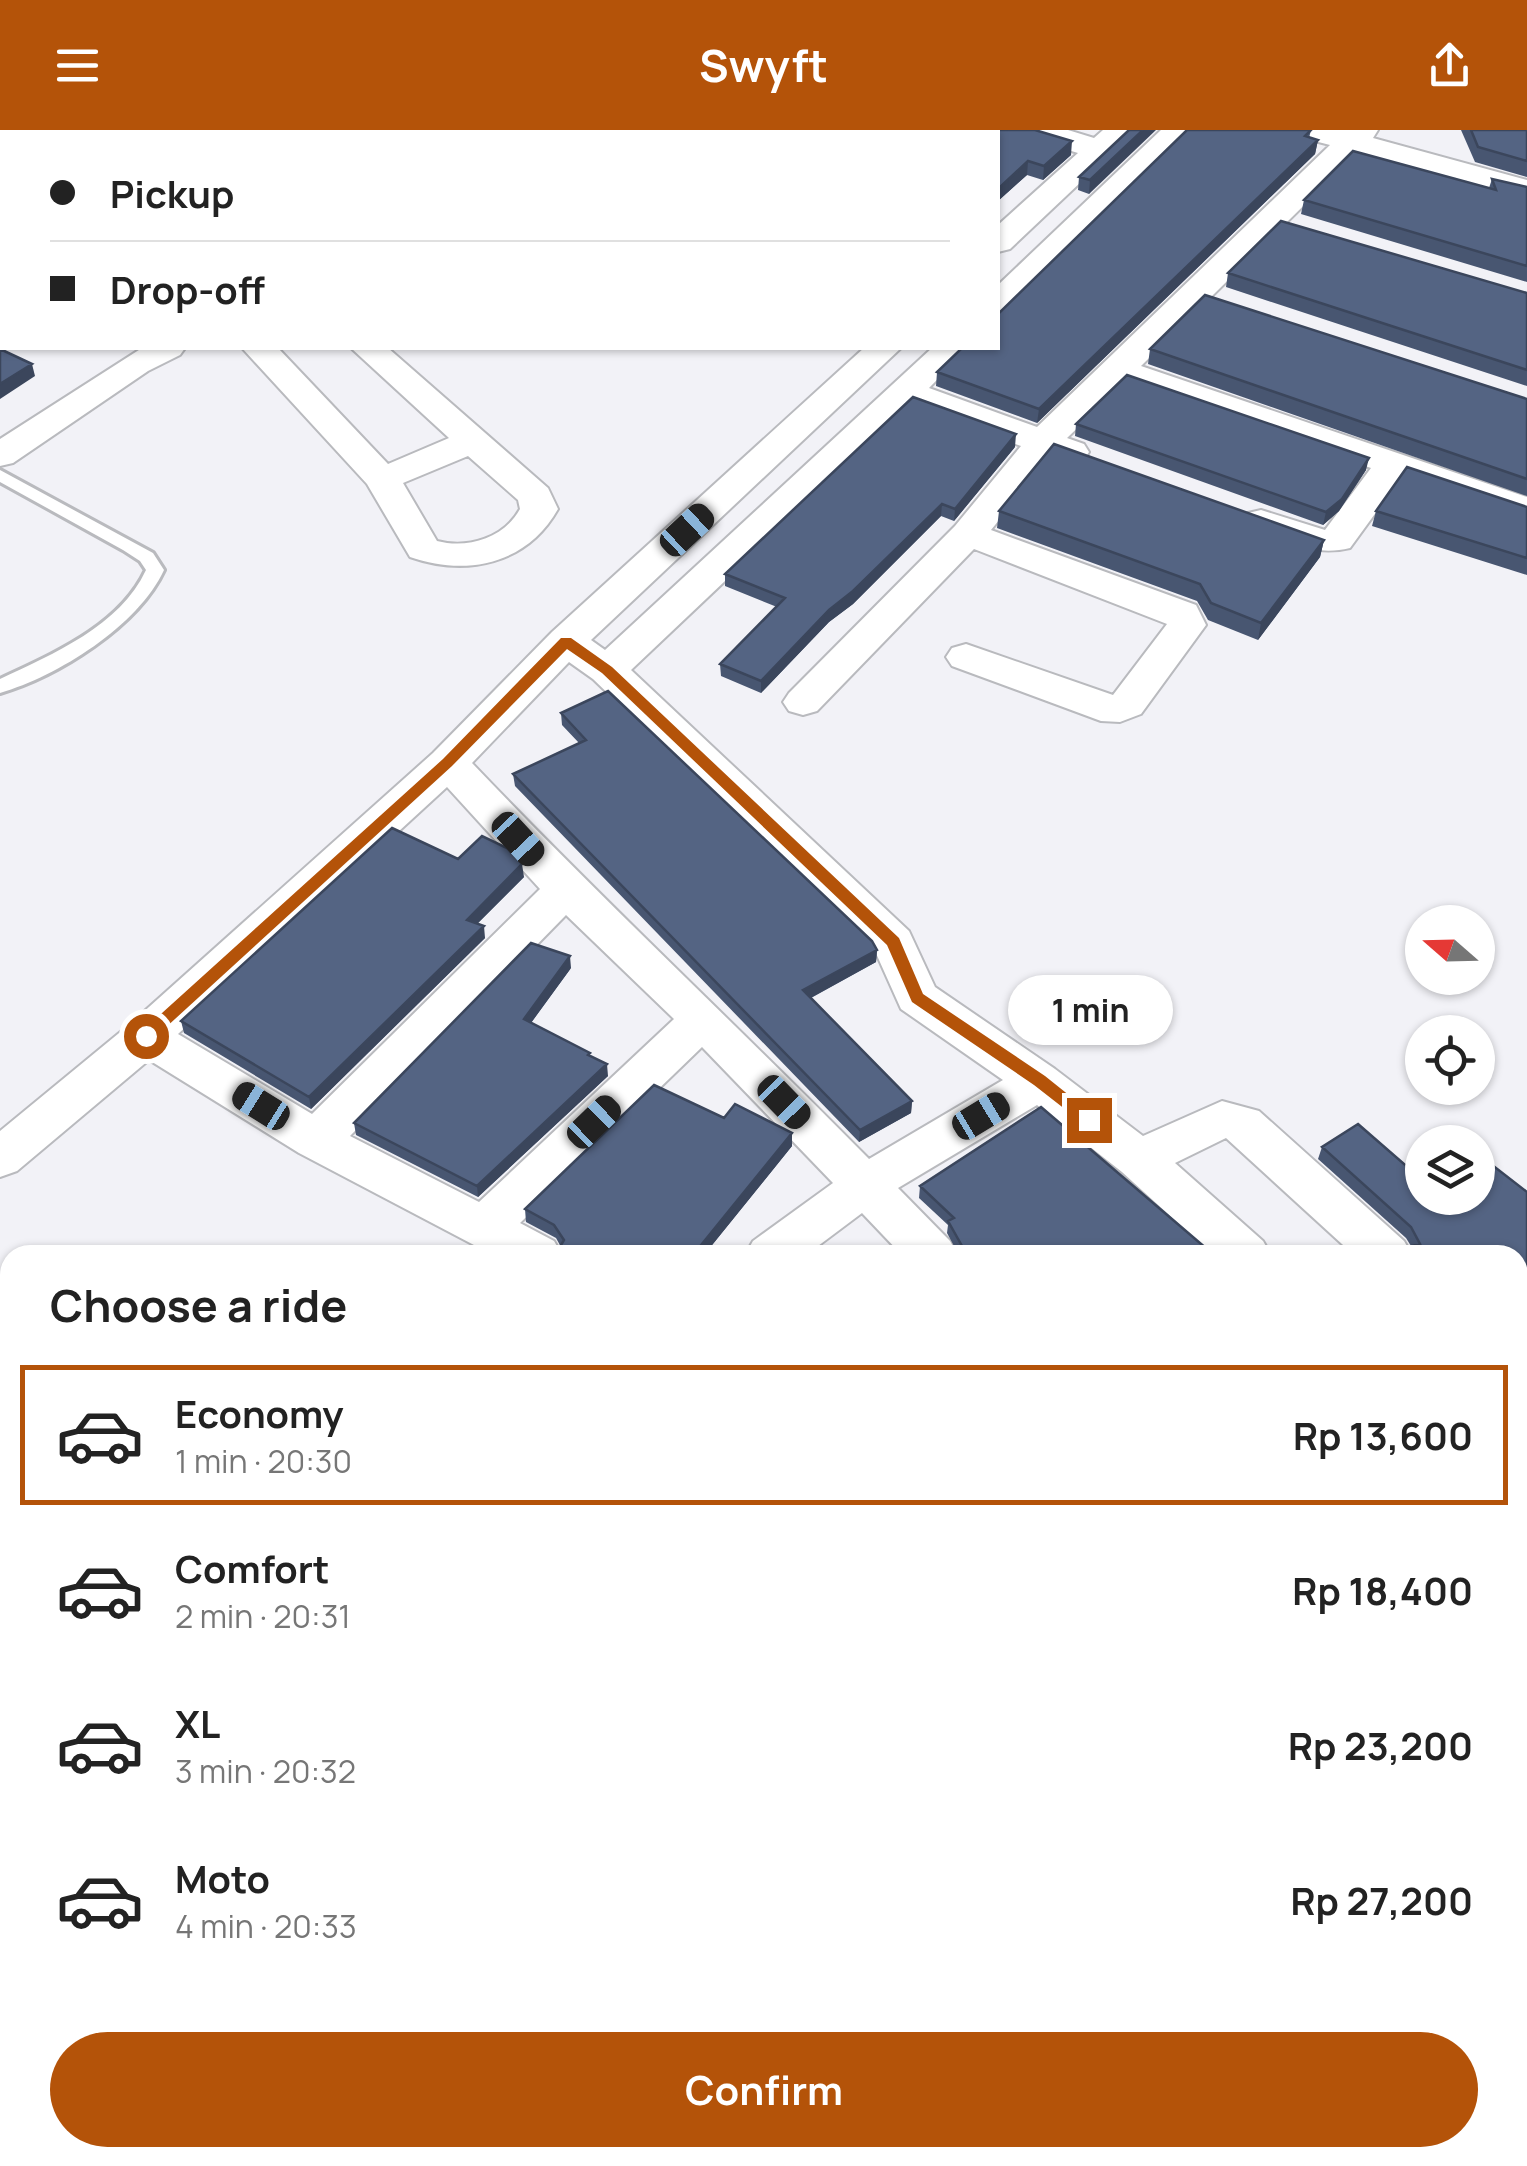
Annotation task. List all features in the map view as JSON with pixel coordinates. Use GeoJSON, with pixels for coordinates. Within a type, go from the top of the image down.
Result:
{"type":"FeatureCollection","features":[{"type":"Feature","properties":{"kind":"street"},"geometry":{"type":"LineString","coordinates":[[1036,130],[1172,136]]}},
{"type":"Feature","properties":{"kind":"street"},"geometry":{"type":"LineString","coordinates":[[1310,130],[1357,136],[1527,190]]}},
{"type":"Feature","properties":{"kind":"street"},"geometry":{"type":"LineString","coordinates":[[1445,130],[1468,172]]}},
{"type":"Feature","properties":{"kind":"street"},"geometry":{"type":"LineString","coordinates":[[1000,240],[1114,136]]}},
{"type":"Feature","properties":{"kind":"street"},"geometry":{"type":"LineString","coordinates":[[1000,301],[1172,136]]}},
{"type":"Feature","properties":{"kind":"street"},"geometry":{"type":"LineString","coordinates":[[803,702],[968,534],[1043,442],[1357,136]]}},
{"type":"Feature","properties":{"kind":"street"},"geometry":{"type":"LineString","coordinates":[[1274,220],[1310,231]]}},
{"type":"Feature","properties":{"kind":"street"},"geometry":{"type":"LineString","coordinates":[[1194,292],[1230,304]]}},
{"type":"Feature","properties":{"kind":"street"},"geometry":{"type":"LineString","coordinates":[[108,350],[136,364]]}},
{"type":"Feature","properties":{"kind":"street"},"geometry":{"type":"LineString","coordinates":[[0,455],[136,364],[164,350]]}},
{"type":"Feature","properties":{"kind":"street"},"geometry":{"type":"LineString","coordinates":[[262,350],[382,479],[424,550],[446,558],[488,550],[526,530],[536,518],[538,502],[370,350]]}},
{"type":"Feature","properties":{"kind":"street"},"geometry":{"type":"LineString","coordinates":[[0,1158],[146,1036],[448,763],[566,642],[882,350]]}},
{"type":"Feature","properties":{"kind":"street"},"geometry":{"type":"LineString","coordinates":[[607,670],[949,350]]}},
{"type":"Feature","properties":{"kind":"street"},"geometry":{"type":"LineString","coordinates":[[1120,370],[1527,509]]}},
{"type":"Feature","properties":{"kind":"street"},"geometry":{"type":"LineString","coordinates":[[906,391],[1097,461]]}},
{"type":"Feature","properties":{"kind":"street"},"geometry":{"type":"LineString","coordinates":[[382,479],[471,442]]}},
{"type":"Feature","properties":{"kind":"street"},"geometry":{"type":"LineString","coordinates":[[1223,507],[1312,540],[1338,540],[1392,462]]}},
{"type":"Feature","properties":{"kind":"street"},"geometry":{"type":"LineString","coordinates":[[966,657],[1101,708],[1120,709],[1187,625],[1182,614],[968,534]]}},
{"type":"Feature","properties":{"kind":"street"},"geometry":{"type":"LineString","coordinates":[[566,642],[607,670],[893,942],[917,998],[1040,1081],[1139,1159],[1235,1245]]}},
{"type":"Feature","properties":{"kind":"street"},"geometry":{"type":"LineString","coordinates":[[448,763],[566,889],[702,1018],[923,1245]]}},
{"type":"Feature","properties":{"kind":"street"},"geometry":{"type":"LineString","coordinates":[[316,1140],[566,889]]}},
{"type":"Feature","properties":{"kind":"street"},"geometry":{"type":"LineString","coordinates":[[486,1226],[702,1018]]}},
{"type":"Feature","properties":{"kind":"street"},"geometry":{"type":"LineString","coordinates":[[146,1036],[316,1140],[519,1245]]}},
{"type":"Feature","properties":{"kind":"street"},"geometry":{"type":"LineString","coordinates":[[784,1245],[865,1185],[1040,1081]]}},
{"type":"Feature","properties":{"kind":"street"},"geometry":{"type":"LineString","coordinates":[[1139,1159],[1206,1125],[1222,1120],[1242,1124],[1375,1245]]}},
{"type":"Feature","properties":{"kind":"lane"},"geometry":{"type":"LineString","coordinates":[[0,476],[147,557],[155,570],[142,597],[118,618],[60,656],[0,687]]}},
{"type":"Feature","properties":{"kind":"building"},"geometry":{"type":"Polygon","coordinates":[[[1000,130],[1035,130],[1072,141],[1044,166],[1028,161],[1000,187],[1000,130]]]}},
{"type":"Feature","properties":{"kind":"building"},"geometry":{"type":"Polygon","coordinates":[[[1129,130],[1143,130],[1090,180],[1079,177],[1129,130]]]}},
{"type":"Feature","properties":{"kind":"building"},"geometry":{"type":"Polygon","coordinates":[[[1187,130],[1311,130],[1305,136],[1318,140],[1039,409],[937,372],[960,350],[1000,350],[1000,312],[1187,130]]]}},
{"type":"Feature","properties":{"kind":"building"},"geometry":{"type":"Polygon","coordinates":[[[1471,130],[1527,130],[1527,161],[1478,147],[1471,130]]]}},
{"type":"Feature","properties":{"kind":"building"},"geometry":{"type":"Polygon","coordinates":[[[1353,151],[1496,190],[1492,179],[1527,187],[1527,266],[1304,200],[1353,151]]]}},
{"type":"Feature","properties":{"kind":"building"},"geometry":{"type":"Polygon","coordinates":[[[1281,221],[1527,293],[1527,370],[1228,273],[1281,221]]]}},
{"type":"Feature","properties":{"kind":"building"},"geometry":{"type":"Polygon","coordinates":[[[1205,295],[1527,399],[1527,479],[1150,349],[1205,295]]]}},
{"type":"Feature","properties":{"kind":"building"},"geometry":{"type":"Polygon","coordinates":[[[0,350],[32,364],[0,384],[0,350]]]}},
{"type":"Feature","properties":{"kind":"building"},"geometry":{"type":"Polygon","coordinates":[[[1127,375],[1369,458],[1342,499],[1326,512],[1076,424],[1127,375]]]}},
{"type":"Feature","properties":{"kind":"building"},"geometry":{"type":"Polygon","coordinates":[[[913,397],[1016,434],[955,509],[942,504],[829,610],[761,681],[720,664],[785,598],[725,574],[913,397]]]}},
{"type":"Feature","properties":{"kind":"building"},"geometry":{"type":"Polygon","coordinates":[[[1054,444],[1324,540],[1261,623],[1211,603],[1200,584],[999,511],[1054,444]]]}},
{"type":"Feature","properties":{"kind":"building"},"geometry":{"type":"Polygon","coordinates":[[[1407,467],[1527,507],[1527,558],[1376,511],[1407,467]]]}},
{"type":"Feature","properties":{"kind":"building"},"geometry":{"type":"Polygon","coordinates":[[[608,691],[872,941],[877,950],[803,990],[912,1101],[860,1130],[513,774],[586,740],[561,713],[608,691]]]}},
{"type":"Feature","properties":{"kind":"building"},"geometry":{"type":"Polygon","coordinates":[[[392,828],[458,859],[482,836],[507,848],[522,864],[467,920],[484,926],[309,1097],[181,1021],[392,828]]]}},
{"type":"Feature","properties":{"kind":"building"},"geometry":{"type":"Polygon","coordinates":[[[531,943],[570,956],[524,1019],[607,1064],[477,1186],[354,1123],[531,943]]]}},
{"type":"Feature","properties":{"kind":"building"},"geometry":{"type":"Polygon","coordinates":[[[654,1085],[724,1118],[735,1104],[792,1133],[701,1245],[561,1245],[564,1240],[554,1225],[525,1209],[654,1085]]]}},
{"type":"Feature","properties":{"kind":"building"},"geometry":{"type":"Polygon","coordinates":[[[1041,1107],[1202,1245],[961,1245],[948,1221],[954,1218],[920,1186],[1041,1107]]]}},
{"type":"Feature","properties":{"kind":"building"},"geometry":{"type":"Polygon","coordinates":[[[1358,1124],[1405,1165],[1405,1215],[1495,1215],[1495,1167],[1527,1192],[1527,1245],[1416,1245],[1420,1244],[1411,1227],[1322,1147],[1358,1124]]]}},
{"type":"Feature","properties":{"kind":"route"},"geometry":{"type":"LineString","coordinates":[[146,1036],[448,763],[566,642],[607,670],[893,942],[917,998],[1040,1081],[1089,1120]]}}]}
